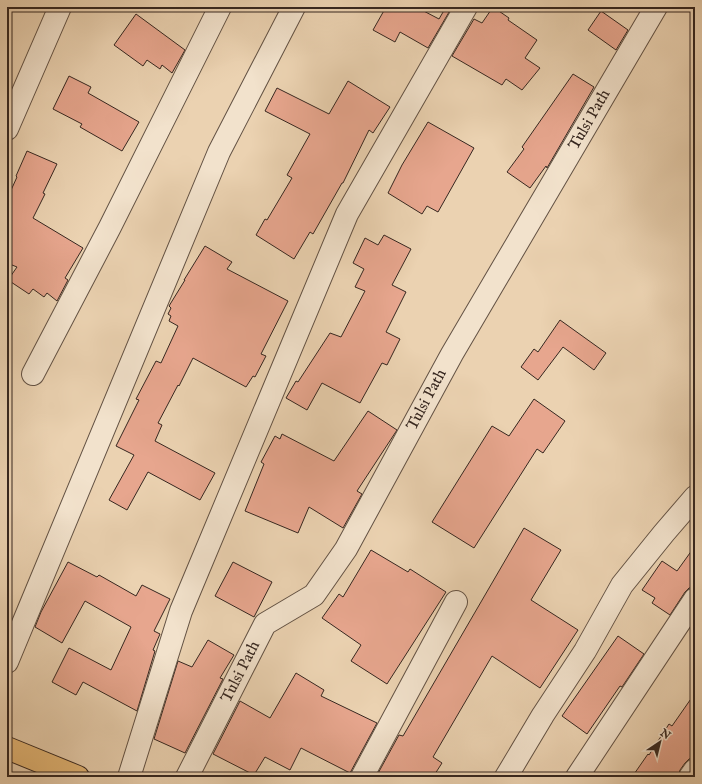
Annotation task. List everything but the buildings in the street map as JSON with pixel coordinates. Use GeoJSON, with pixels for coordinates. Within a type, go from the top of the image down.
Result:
{"type":"FeatureCollection","features":[{"type":"Feature","properties":{"kind":"highway"},"geometry":{"type":"LineString","coordinates":[[8,753],[78,777]]}},
{"type":"Feature","properties":{"kind":"street"},"geometry":{"type":"LineString","coordinates":[[7,129],[60,7]]}},
{"type":"Feature","properties":{"kind":"street"},"geometry":{"type":"LineString","coordinates":[[33,374],[110,227],[220,7]]}},
{"type":"Feature","properties":{"kind":"street"},"geometry":{"type":"LineString","coordinates":[[7,662],[219,152],[294,7]]}},
{"type":"Feature","properties":{"kind":"street"},"geometry":{"type":"LineString","coordinates":[[129,777],[181,611],[347,214],[466,7]]}},
{"type":"Feature","properties":{"kind":"street","name":"Tulsi Path"},"geometry":{"type":"LineString","coordinates":[[187,777],[265,624],[314,595],[346,549],[452,354],[656,7]]}},
{"type":"Feature","properties":{"kind":"street"},"geometry":{"type":"LineString","coordinates":[[506,777],[543,715],[586,650],[622,586],[695,497]]}},
{"type":"Feature","properties":{"kind":"street"},"geometry":{"type":"LineString","coordinates":[[577,777],[695,599]]}},
{"type":"Feature","properties":{"kind":"street"},"geometry":{"type":"LineString","coordinates":[[362,777],[456,602]]}},
{"type":"Feature","properties":{"kind":"street"},"geometry":{"type":"LineString","coordinates":[[690,777],[695,770]]}}]}
